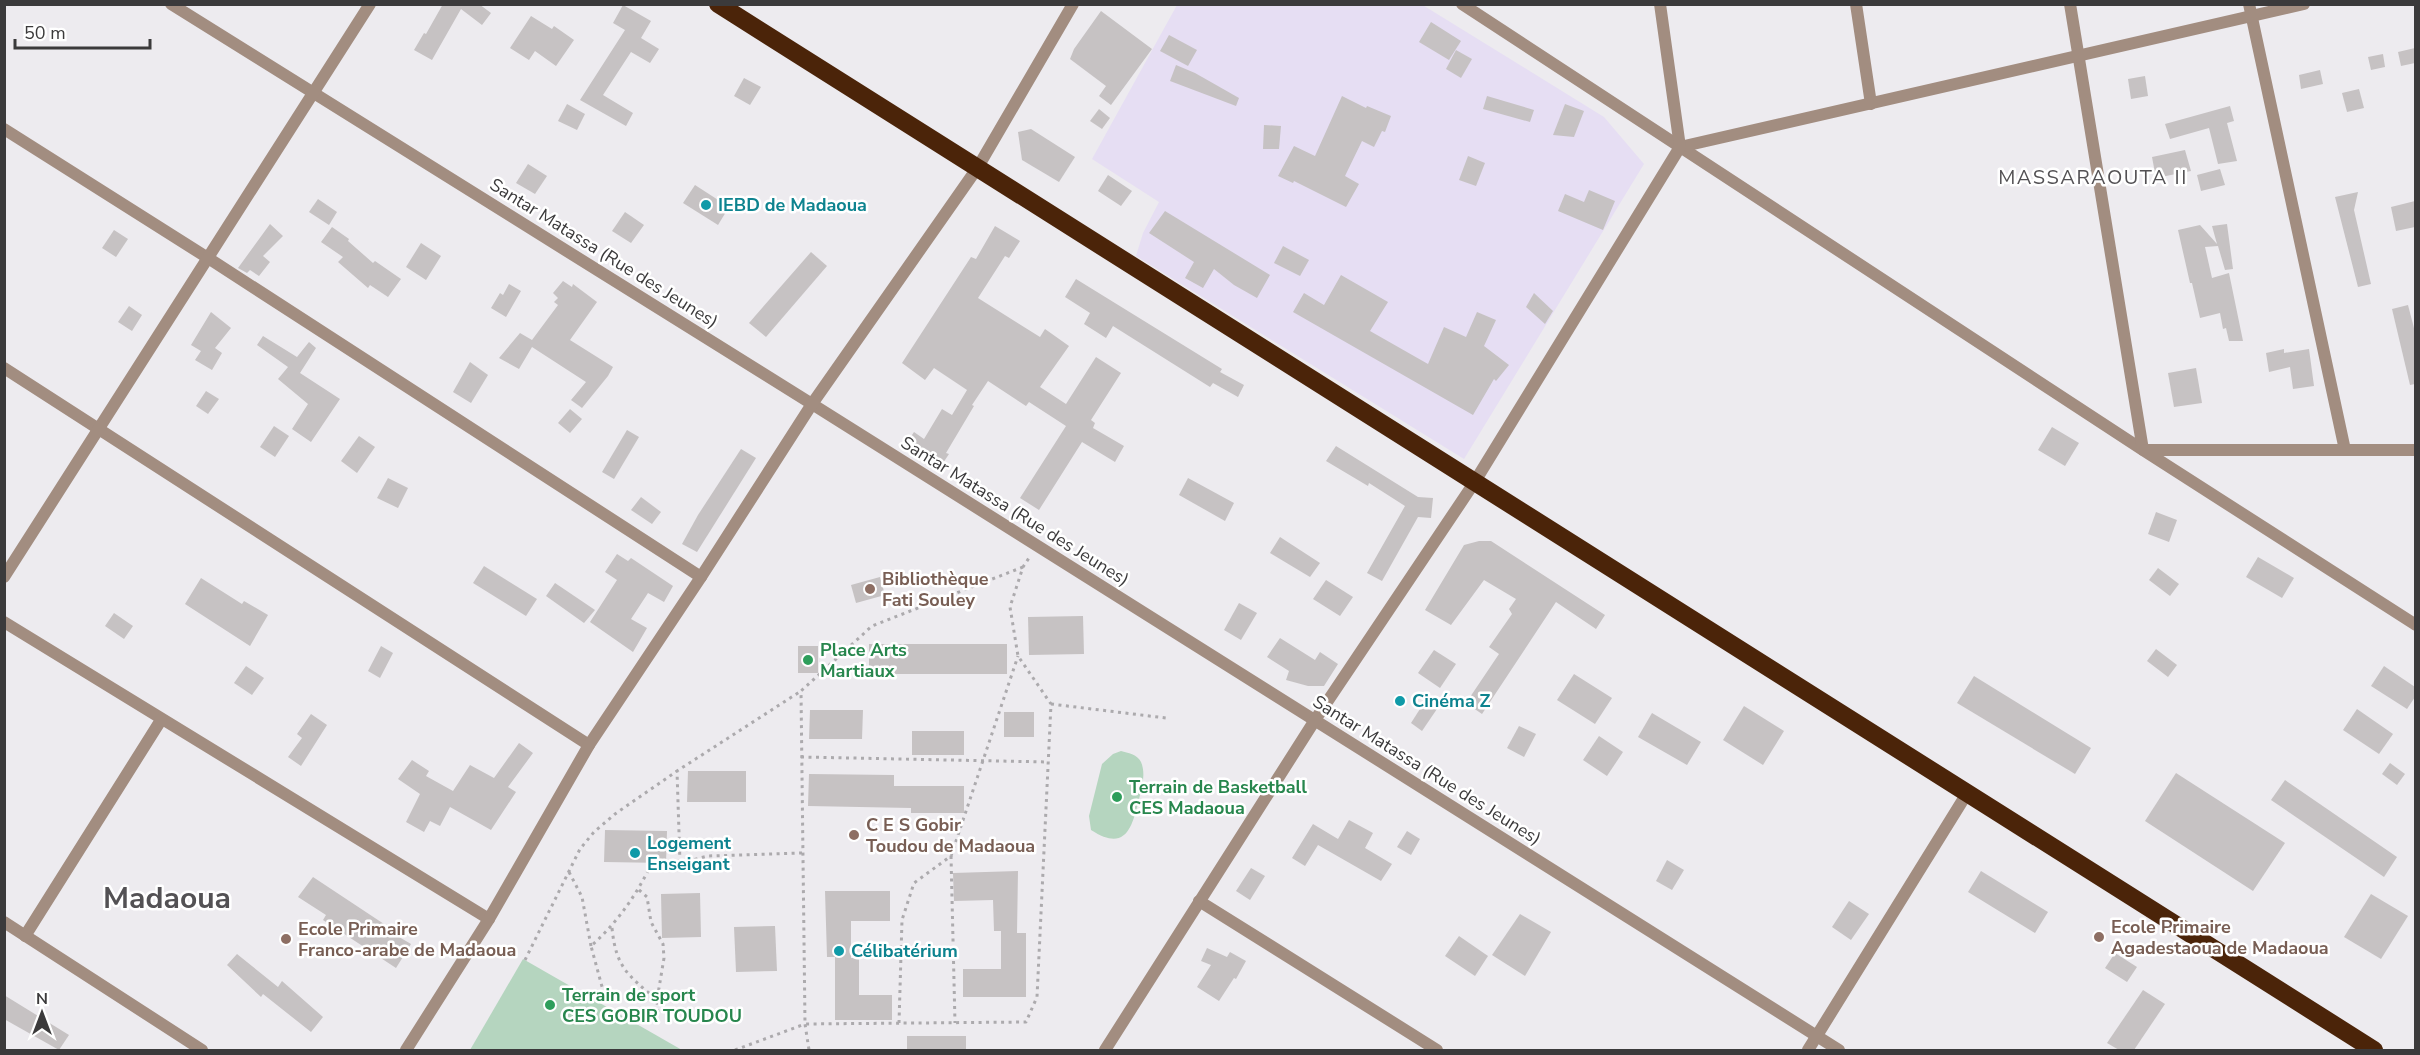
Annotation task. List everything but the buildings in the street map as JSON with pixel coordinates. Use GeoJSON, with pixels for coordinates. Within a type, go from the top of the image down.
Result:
{"type":"FeatureCollection","features":[{"type":"Feature","properties":{"kind":"highway"},"geometry":{"type":"LineString","coordinates":[[718,4],[1966,795],[2374,1050]]}},
{"type":"Feature","properties":{"kind":"street","name":"Santar Matassa (Rue des Jeunes)"},"geometry":{"type":"LineString","coordinates":[[171,4],[1839,1050]]}},
{"type":"Feature","properties":{"kind":"street"},"geometry":{"type":"LineString","coordinates":[[4,578],[370,4]]}},
{"type":"Feature","properties":{"kind":"street"},"geometry":{"type":"LineString","coordinates":[[406,1050],[489,919],[589,745],[701,578],[812,404],[978,167],[1073,4]]}},
{"type":"Feature","properties":{"kind":"street"},"geometry":{"type":"LineString","coordinates":[[1462,4],[2415,625]]}},
{"type":"Feature","properties":{"kind":"street"},"geometry":{"type":"LineString","coordinates":[[1105,1050],[1315,720],[1474,483],[1680,147],[1660,4]]}},
{"type":"Feature","properties":{"kind":"street"},"geometry":{"type":"LineString","coordinates":[[1856,4],[1871,104]]}},
{"type":"Feature","properties":{"kind":"street"},"geometry":{"type":"LineString","coordinates":[[2070,4],[2144,450]]}},
{"type":"Feature","properties":{"kind":"street"},"geometry":{"type":"LineString","coordinates":[[1680,147],[2078,56],[2250,10],[2304,4]]}},
{"type":"Feature","properties":{"kind":"street"},"geometry":{"type":"LineString","coordinates":[[2250,10],[2345,450]]}},
{"type":"Feature","properties":{"kind":"street"},"geometry":{"type":"LineString","coordinates":[[4,129],[208,258],[701,578]]}},
{"type":"Feature","properties":{"kind":"street"},"geometry":{"type":"LineString","coordinates":[[4,368],[589,745]]}},
{"type":"Feature","properties":{"kind":"street"},"geometry":{"type":"LineString","coordinates":[[2144,450],[2415,450]]}},
{"type":"Feature","properties":{"kind":"street"},"geometry":{"type":"LineString","coordinates":[[4,622],[489,919]]}},
{"type":"Feature","properties":{"kind":"street"},"geometry":{"type":"LineString","coordinates":[[26,936],[161,720]]}},
{"type":"Feature","properties":{"kind":"street"},"geometry":{"type":"LineString","coordinates":[[1808,1050],[1966,795]]}},
{"type":"Feature","properties":{"kind":"street"},"geometry":{"type":"LineString","coordinates":[[1199,901],[1437,1050]]}},
{"type":"Feature","properties":{"kind":"street"},"geometry":{"type":"LineString","coordinates":[[4,922],[202,1050]]}},
{"type":"Feature","properties":{"kind":"path"},"geometry":{"type":"LineString","coordinates":[[525,960],[580,849],[594,832],[615,814],[801,691],[872,626],[1023,567],[1010,607],[1018,656],[1051,704],[1037,997],[1026,1022],[805,1024],[735,1050]]}},
{"type":"Feature","properties":{"kind":"path"},"geometry":{"type":"LineString","coordinates":[[955,1023],[951,855],[1018,656]]}},
{"type":"Feature","properties":{"kind":"path"},"geometry":{"type":"LineString","coordinates":[[801,691],[805,1024],[808,1050]]}},
{"type":"Feature","properties":{"kind":"path"},"geometry":{"type":"LineString","coordinates":[[1051,704],[1166,718]]}},
{"type":"Feature","properties":{"kind":"path"},"geometry":{"type":"LineString","coordinates":[[801,757],[1048,762]]}},
{"type":"Feature","properties":{"kind":"path"},"geometry":{"type":"LineString","coordinates":[[677,771],[680,863]]}},
{"type":"Feature","properties":{"kind":"path"},"geometry":{"type":"LineString","coordinates":[[591,946],[612,928],[623,909],[639,890],[650,867],[708,856],[802,854]]}},
{"type":"Feature","properties":{"kind":"path"},"geometry":{"type":"LineString","coordinates":[[899,1023],[902,920],[914,883],[951,855]]}},
{"type":"Feature","properties":{"kind":"path"},"geometry":{"type":"LineString","coordinates":[[569,872],[582,897],[603,993]]}},
{"type":"Feature","properties":{"kind":"path"},"geometry":{"type":"LineString","coordinates":[[639,890],[647,897],[651,922],[663,944],[664,958],[657,1000],[658,1015]]}},
{"type":"Feature","properties":{"kind":"path"},"geometry":{"type":"LineString","coordinates":[[612,928],[614,947],[624,972],[657,1000]]}},
{"type":"Feature","properties":{"kind":"shaded area"},"geometry":{"type":"Polygon","coordinates":[[[1421,4],[1604,117],[1644,164],[1464,459],[1136,256],[1143,233],[1159,202],[1092,159],[1177,5],[1421,4]]]}},
{"type":"Feature","properties":{"kind":"green space","name":"Terrain de Basketball CES Madaoua"},"geometry":{"type":"Polygon","coordinates":[[[1121,751],[1139,759],[1143,780],[1130,828],[1119,838],[1112,839],[1091,830],[1089,816],[1102,764],[1113,754],[1121,751]]]}},
{"type":"Feature","properties":{"kind":"green space","name":"Terrain de sport CES GOBIR TOUDOU"},"geometry":{"type":"Polygon","coordinates":[[[523,959],[682,1050],[470,1050],[523,959]]]}},
{"type":"Feature","properties":{"kind":"place","name":"IEBD de Madaoua"},"geometry":{"type":"Point","coordinates":[706,205]}},
{"type":"Feature","properties":{"kind":"place","name":"Bibliothèque Fati Souley"},"geometry":{"type":"Point","coordinates":[870,589]}},
{"type":"Feature","properties":{"kind":"place","name":"Place Arts Martiaux"},"geometry":{"type":"Point","coordinates":[808,660]}},
{"type":"Feature","properties":{"kind":"place","name":"Cinéma Z"},"geometry":{"type":"Point","coordinates":[1400,701]}},
{"type":"Feature","properties":{"kind":"place","name":"Terrain de Basketball CES Madaoua"},"geometry":{"type":"Point","coordinates":[1117,797]}},
{"type":"Feature","properties":{"kind":"place","name":"C E S Gobir Toudou de Madaoua"},"geometry":{"type":"Point","coordinates":[854,835]}},
{"type":"Feature","properties":{"kind":"place","name":"Logement Enseigant"},"geometry":{"type":"Point","coordinates":[635,853]}},
{"type":"Feature","properties":{"kind":"place","name":"Ecole Primaire Agadestaoua de Madaoua"},"geometry":{"type":"Point","coordinates":[2099,937]}},
{"type":"Feature","properties":{"kind":"place","name":"Ecole Primaire Franco-arabe de Madaoua"},"geometry":{"type":"Point","coordinates":[286,939]}},
{"type":"Feature","properties":{"kind":"place","name":"Célibatérium"},"geometry":{"type":"Point","coordinates":[839,951]}},
{"type":"Feature","properties":{"kind":"place","name":"Terrain de sport CES GOBIR TOUDOU"},"geometry":{"type":"Point","coordinates":[550,1005]}},
{"type":"Feature","properties":{"kind":"district","name":"MASSARAOUTA II"},"geometry":{"type":"Point","coordinates":[2093,177]}},
{"type":"Feature","properties":{"kind":"district","name":"Madaoua"},"geometry":{"type":"Point","coordinates":[167,898]}}]}
